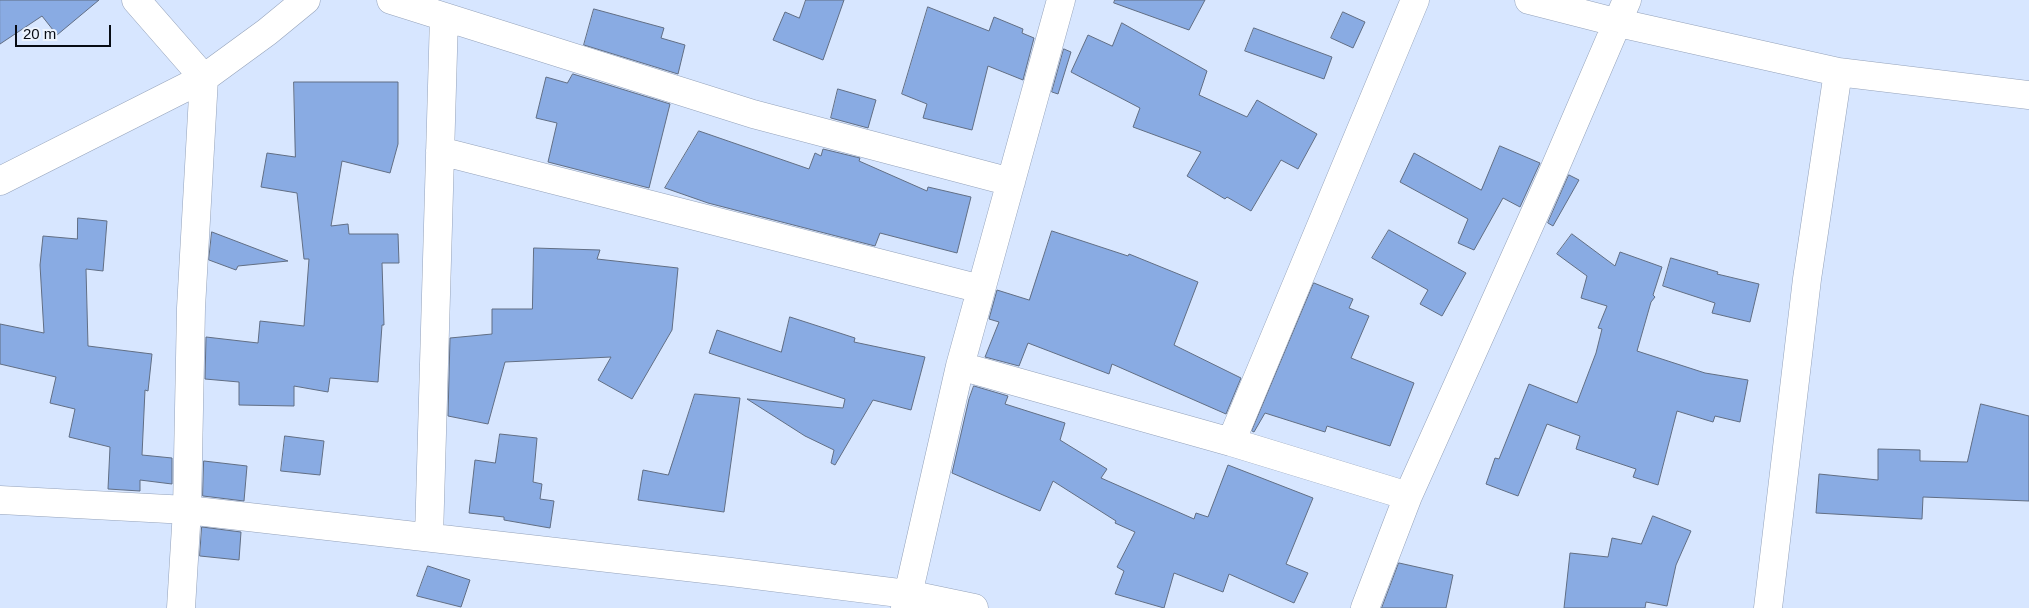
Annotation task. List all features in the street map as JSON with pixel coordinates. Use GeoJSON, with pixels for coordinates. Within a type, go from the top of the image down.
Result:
{"type":"FeatureCollection","features":[{"type":"Feature","properties":{"kind":"street"},"geometry":{"type":"LineString","coordinates":[[136,0],[204,78],[190,308],[187,510],[181,608]]}},
{"type":"Feature","properties":{"kind":"street"},"geometry":{"type":"LineString","coordinates":[[0,181],[204,78],[267,32],[306,0]]}},
{"type":"Feature","properties":{"kind":"street"},"geometry":{"type":"LineString","coordinates":[[391,0],[752,114],[1011,182]]}},
{"type":"Feature","properties":{"kind":"street"},"geometry":{"type":"LineString","coordinates":[[906,601],[960,366],[1061,0]]}},
{"type":"Feature","properties":{"kind":"street"},"geometry":{"type":"LineString","coordinates":[[1231,442],[1414,0]]}},
{"type":"Feature","properties":{"kind":"street"},"geometry":{"type":"LineString","coordinates":[[1529,0],[1623,12],[1838,72],[2029,95]]}},
{"type":"Feature","properties":{"kind":"street"},"geometry":{"type":"LineString","coordinates":[[1366,608],[1408,496],[1623,12]]}},
{"type":"Feature","properties":{"kind":"street"},"geometry":{"type":"LineString","coordinates":[[429,538],[444,17]]}},
{"type":"Feature","properties":{"kind":"street"},"geometry":{"type":"LineString","coordinates":[[1768,608],[1807,280],[1838,72]]}},
{"type":"Feature","properties":{"kind":"street"},"geometry":{"type":"LineString","coordinates":[[440,152],[982,289]]}},
{"type":"Feature","properties":{"kind":"street"},"geometry":{"type":"LineString","coordinates":[[960,366],[1231,442],[1408,496]]}},
{"type":"Feature","properties":{"kind":"street"},"geometry":{"type":"LineString","coordinates":[[0,500],[187,510],[429,538],[906,601],[974,608]]}},
{"type":"Feature","properties":{"kind":"building"},"geometry":{"type":"Polygon","coordinates":[[[0,0],[99,0],[57,35],[42,16],[0,44],[0,0]]]}},
{"type":"Feature","properties":{"kind":"building"},"geometry":{"type":"Polygon","coordinates":[[[806,0],[844,0],[823,60],[773,40],[785,12],[799,18],[806,0]]]}},
{"type":"Feature","properties":{"kind":"building"},"geometry":{"type":"Polygon","coordinates":[[[1115,0],[1205,0],[1189,30],[1114,3],[1115,0]]]}},
{"type":"Feature","properties":{"kind":"building"},"geometry":{"type":"Polygon","coordinates":[[[928,7],[989,31],[994,17],[1023,29],[1022,33],[1034,38],[1023,80],[988,66],[972,130],[923,118],[927,104],[902,94],[928,7]]]}},
{"type":"Feature","properties":{"kind":"building"},"geometry":{"type":"Polygon","coordinates":[[[594,9],[664,28],[661,38],[685,45],[678,74],[584,45],[594,9]]]}},
{"type":"Feature","properties":{"kind":"building"},"geometry":{"type":"Polygon","coordinates":[[[1343,12],[1365,22],[1353,48],[1331,38],[1343,12]]]}},
{"type":"Feature","properties":{"kind":"building"},"geometry":{"type":"Polygon","coordinates":[[[1122,23],[1207,71],[1199,95],[1247,117],[1257,100],[1317,134],[1298,169],[1281,160],[1251,211],[1227,197],[1225,199],[1187,176],[1201,152],[1133,127],[1140,108],[1071,72],[1088,35],[1112,46],[1122,23]]]}},
{"type":"Feature","properties":{"kind":"building"},"geometry":{"type":"Polygon","coordinates":[[[1254,28],[1332,57],[1324,79],[1245,51],[1254,28]]]}},
{"type":"Feature","properties":{"kind":"building"},"geometry":{"type":"Polygon","coordinates":[[[1064,49],[1071,52],[1058,94],[1052,92],[1064,49]]]}},
{"type":"Feature","properties":{"kind":"building"},"geometry":{"type":"Polygon","coordinates":[[[573,74],[670,104],[649,188],[548,162],[557,123],[536,118],[546,77],[567,83],[573,74]]]}},
{"type":"Feature","properties":{"kind":"building"},"geometry":{"type":"Polygon","coordinates":[[[294,82],[398,82],[398,144],[390,173],[342,161],[331,226],[348,224],[349,234],[398,234],[399,263],[382,263],[384,325],[382,325],[378,382],[330,378],[328,392],[294,386],[294,406],[239,405],[239,382],[205,379],[206,337],[258,343],[260,321],[304,326],[309,259],[304,259],[297,193],[261,187],[267,153],[295,157],[294,82]]]}},
{"type":"Feature","properties":{"kind":"building"},"geometry":{"type":"Polygon","coordinates":[[[838,89],[876,100],[868,128],[831,118],[838,89]]]}},
{"type":"Feature","properties":{"kind":"building"},"geometry":{"type":"Polygon","coordinates":[[[699,131],[809,169],[815,153],[821,156],[823,149],[860,158],[859,161],[927,191],[928,187],[971,197],[957,253],[880,233],[875,246],[708,203],[665,188],[699,131]]]}},
{"type":"Feature","properties":{"kind":"building"},"geometry":{"type":"Polygon","coordinates":[[[1500,146],[1540,163],[1520,207],[1503,198],[1474,250],[1458,243],[1468,219],[1400,182],[1414,153],[1481,190],[1500,146]]]}},
{"type":"Feature","properties":{"kind":"building"},"geometry":{"type":"Polygon","coordinates":[[[1569,175],[1579,180],[1553,226],[1548,223],[1569,175]]]}},
{"type":"Feature","properties":{"kind":"building"},"geometry":{"type":"Polygon","coordinates":[[[78,218],[107,221],[103,271],[86,269],[88,346],[152,354],[148,391],[145,390],[142,455],[172,458],[172,484],[140,480],[140,491],[108,489],[110,447],[69,437],[75,409],[50,403],[56,377],[0,364],[0,324],[44,333],[40,265],[43,236],[77,239],[78,218]]]}},
{"type":"Feature","properties":{"kind":"building"},"geometry":{"type":"Polygon","coordinates":[[[1389,230],[1466,273],[1442,316],[1420,304],[1428,290],[1372,258],[1389,230]]]}},
{"type":"Feature","properties":{"kind":"building"},"geometry":{"type":"Polygon","coordinates":[[[1052,231],[1128,256],[1129,254],[1198,282],[1174,345],[1241,378],[1226,414],[1112,364],[1109,374],[1028,343],[1019,366],[985,357],[999,322],[989,319],[997,290],[1029,300],[1052,231]]]}},
{"type":"Feature","properties":{"kind":"building"},"geometry":{"type":"Polygon","coordinates":[[[212,232],[288,261],[238,266],[236,270],[209,260],[212,232]]]}},
{"type":"Feature","properties":{"kind":"building"},"geometry":{"type":"Polygon","coordinates":[[[1572,234],[1615,266],[1620,252],[1662,267],[1653,295],[1655,297],[1651,302],[1637,351],[1705,373],[1748,380],[1740,422],[1715,416],[1713,422],[1677,411],[1658,485],[1633,477],[1636,469],[1576,449],[1580,436],[1547,424],[1518,496],[1486,484],[1495,458],[1499,459],[1529,384],[1577,403],[1596,353],[1602,329],[1598,328],[1607,306],[1581,298],[1587,276],[1557,254],[1572,234]]]}},
{"type":"Feature","properties":{"kind":"building"},"geometry":{"type":"Polygon","coordinates":[[[534,248],[600,250],[597,259],[678,268],[672,330],[632,399],[598,380],[611,357],[505,362],[488,424],[448,416],[450,338],[492,334],[492,309],[532,309],[534,248]]]}},
{"type":"Feature","properties":{"kind":"building"},"geometry":{"type":"Polygon","coordinates":[[[1671,258],[1718,272],[1717,274],[1759,284],[1750,322],[1712,313],[1715,303],[1663,286],[1671,258]]]}},
{"type":"Feature","properties":{"kind":"building"},"geometry":{"type":"Polygon","coordinates":[[[1314,283],[1353,299],[1349,308],[1369,316],[1351,358],[1414,383],[1390,446],[1327,426],[1325,432],[1265,413],[1254,432],[1252,431],[1314,283]]]}},
{"type":"Feature","properties":{"kind":"building"},"geometry":{"type":"Polygon","coordinates":[[[790,317],[855,338],[854,342],[925,357],[911,410],[873,400],[835,465],[831,463],[834,450],[805,436],[747,399],[843,408],[845,399],[709,353],[717,330],[781,352],[790,317]]]}},
{"type":"Feature","properties":{"kind":"building"},"geometry":{"type":"Polygon","coordinates":[[[974,386],[1008,396],[1005,404],[1065,423],[1060,440],[1107,469],[1101,478],[1194,519],[1196,513],[1208,517],[1228,465],[1313,498],[1286,564],[1308,573],[1294,603],[1229,574],[1223,592],[1174,573],[1164,608],[1115,594],[1124,571],[1117,567],[1135,532],[1115,523],[1116,521],[1053,481],[1040,511],[952,473],[969,399],[974,386]]]}},
{"type":"Feature","properties":{"kind":"building"},"geometry":{"type":"Polygon","coordinates":[[[695,394],[740,398],[724,512],[638,500],[643,470],[668,475],[695,394]]]}},
{"type":"Feature","properties":{"kind":"building"},"geometry":{"type":"Polygon","coordinates":[[[1981,404],[2029,416],[2029,501],[1923,497],[1922,519],[1816,513],[1819,474],[1878,480],[1878,449],[1920,450],[1920,461],[1967,462],[1981,404]]]}},
{"type":"Feature","properties":{"kind":"building"},"geometry":{"type":"Polygon","coordinates":[[[500,434],[537,438],[533,482],[542,484],[540,499],[554,501],[550,528],[504,520],[504,517],[469,513],[475,460],[495,463],[500,434]]]}},
{"type":"Feature","properties":{"kind":"building"},"geometry":{"type":"Polygon","coordinates":[[[285,436],[324,441],[320,475],[281,471],[285,436]]]}},
{"type":"Feature","properties":{"kind":"building"},"geometry":{"type":"Polygon","coordinates":[[[204,461],[247,466],[244,501],[203,496],[204,461]]]}},
{"type":"Feature","properties":{"kind":"building"},"geometry":{"type":"Polygon","coordinates":[[[1653,516],[1691,531],[1676,565],[1667,606],[1646,602],[1645,608],[1564,608],[1570,553],[1608,557],[1612,538],[1641,544],[1653,516]]]}},
{"type":"Feature","properties":{"kind":"building"},"geometry":{"type":"Polygon","coordinates":[[[202,527],[241,532],[239,560],[200,556],[202,527]]]}},
{"type":"Feature","properties":{"kind":"building"},"geometry":{"type":"Polygon","coordinates":[[[1399,563],[1453,575],[1446,608],[1382,608],[1399,563]]]}},
{"type":"Feature","properties":{"kind":"building"},"geometry":{"type":"Polygon","coordinates":[[[428,566],[470,580],[461,607],[417,596],[428,566]]]}}]}
